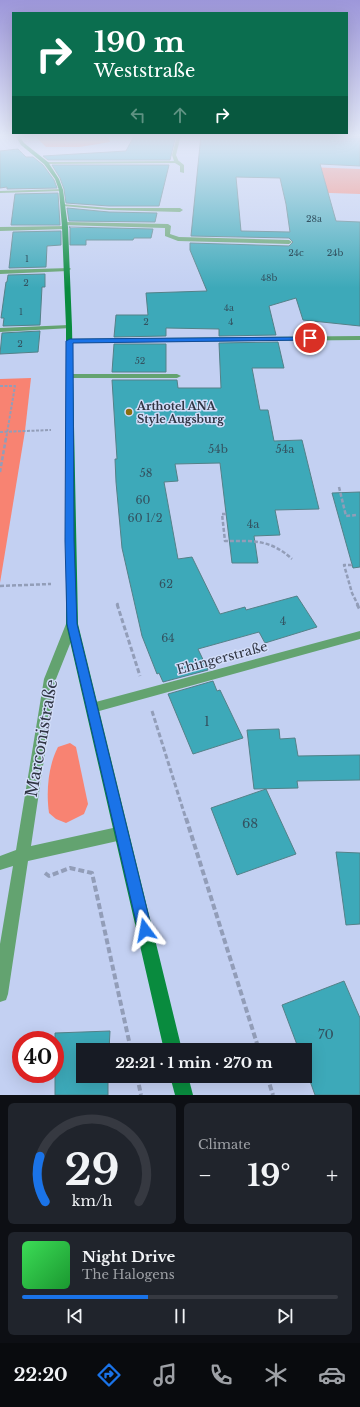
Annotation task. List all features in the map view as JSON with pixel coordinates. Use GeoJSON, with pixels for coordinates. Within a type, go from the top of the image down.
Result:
{"type":"FeatureCollection","features":[{"type":"Feature","properties":{"kind":"street"},"geometry":{"type":"LineString","coordinates":[[60,186],[63,205],[68,269],[72,624],[171,1043]]}},
{"type":"Feature","properties":{"kind":"street"},"geometry":{"type":"LineString","coordinates":[[0,192],[61,190]]}},
{"type":"Feature","properties":{"kind":"street"},"geometry":{"type":"LineString","coordinates":[[63,205],[109,209],[180,210]]}},
{"type":"Feature","properties":{"kind":"street"},"geometry":{"type":"LineString","coordinates":[[0,229],[65,225],[168,226],[167,235],[178,239],[288,242]]}},
{"type":"Feature","properties":{"kind":"street"},"geometry":{"type":"LineString","coordinates":[[0,272],[68,269]]}},
{"type":"Feature","properties":{"kind":"street"},"geometry":{"type":"LineString","coordinates":[[0,330],[69,326]]}},
{"type":"Feature","properties":{"kind":"street"},"geometry":{"type":"LineString","coordinates":[[70,341],[360,338]]}},
{"type":"Feature","properties":{"kind":"street"},"geometry":{"type":"LineString","coordinates":[[70,376],[177,376]]}},
{"type":"Feature","properties":{"kind":"street","name":"Marconistraße"},"geometry":{"type":"LineString","coordinates":[[0,994],[50,679],[72,624]]}},
{"type":"Feature","properties":{"kind":"street","name":"Ehingerstraße"},"geometry":{"type":"LineString","coordinates":[[92,708],[360,635]]}},
{"type":"Feature","properties":{"kind":"street"},"geometry":{"type":"LineString","coordinates":[[0,863],[22,856],[122,833]]}},
{"type":"Feature","properties":{"kind":"street"},"geometry":{"type":"LineString","coordinates":[[181,1083],[184,1095]]}},
{"type":"Feature","properties":{"kind":"path"},"geometry":{"type":"LineString","coordinates":[[0,386],[15,386],[0,472]]}},
{"type":"Feature","properties":{"kind":"path"},"geometry":{"type":"LineString","coordinates":[[0,432],[69,429]]}},
{"type":"Feature","properties":{"kind":"path"},"geometry":{"type":"LineString","coordinates":[[339,487],[346,516],[356,515]]}},
{"type":"Feature","properties":{"kind":"path"},"geometry":{"type":"LineString","coordinates":[[226,514],[222,514],[225,541],[264,541],[282,548],[292,559]]}},
{"type":"Feature","properties":{"kind":"path"},"geometry":{"type":"LineString","coordinates":[[352,565],[344,565],[352,593],[360,610]]}},
{"type":"Feature","properties":{"kind":"path"},"geometry":{"type":"LineString","coordinates":[[0,586],[71,583]]}},
{"type":"Feature","properties":{"kind":"path"},"geometry":{"type":"LineString","coordinates":[[117,603],[257,1043]]}},
{"type":"Feature","properties":{"kind":"path"},"geometry":{"type":"LineString","coordinates":[[22,856],[50,876],[70,868],[92,873],[129,1043]]}},
{"type":"Feature","properties":{"kind":"path"},"geometry":{"type":"LineString","coordinates":[[138,1083],[141,1095]]}},
{"type":"Feature","properties":{"kind":"path"},"geometry":{"type":"LineString","coordinates":[[269,1083],[273,1095]]}},
{"type":"Feature","properties":{"kind":"shaded area"},"geometry":{"type":"Polygon","coordinates":[[[296,186],[360,186],[360,194],[301,192],[296,186]]]}},
{"type":"Feature","properties":{"kind":"shaded area"},"geometry":{"type":"Polygon","coordinates":[[[31,378],[25,431],[0,583],[0,379],[31,378]]]}},
{"type":"Feature","properties":{"kind":"shaded area"},"geometry":{"type":"Polygon","coordinates":[[[70,743],[76,747],[88,804],[84,814],[66,823],[56,819],[49,813],[48,788],[52,762],[58,747],[70,743]]]}},
{"type":"Feature","properties":{"kind":"building"},"geometry":{"type":"Polygon","coordinates":[[[0,186],[56,186],[57,188],[7,189],[7,187],[0,188],[0,186]]]}},
{"type":"Feature","properties":{"kind":"building"},"geometry":{"type":"Polygon","coordinates":[[[63,186],[164,186],[159,206],[109,206],[66,203],[63,186]]]}},
{"type":"Feature","properties":{"kind":"building"},"geometry":{"type":"Polygon","coordinates":[[[196,186],[237,186],[241,231],[290,232],[282,186],[326,186],[336,221],[360,222],[360,326],[303,320],[296,298],[269,306],[276,335],[219,336],[219,329],[166,328],[166,336],[114,337],[116,315],[148,315],[146,293],[207,291],[190,250],[190,243],[289,246],[293,242],[289,238],[191,236],[196,186]]]}},
{"type":"Feature","properties":{"kind":"building"},"geometry":{"type":"Polygon","coordinates":[[[58,193],[60,225],[11,225],[15,194],[58,193]]]}},
{"type":"Feature","properties":{"kind":"building"},"geometry":{"type":"Polygon","coordinates":[[[67,208],[109,212],[157,213],[155,222],[69,221],[67,208]]]}},
{"type":"Feature","properties":{"kind":"building"},"geometry":{"type":"Polygon","coordinates":[[[70,227],[153,229],[151,238],[134,238],[133,240],[86,240],[86,245],[70,245],[70,227]]]}},
{"type":"Feature","properties":{"kind":"building"},"geometry":{"type":"Polygon","coordinates":[[[61,231],[61,245],[47,246],[46,267],[9,268],[13,232],[61,231]]]}},
{"type":"Feature","properties":{"kind":"building"},"geometry":{"type":"Polygon","coordinates":[[[45,274],[45,287],[42,287],[40,325],[3,326],[4,318],[1,318],[8,275],[45,274]]]}},
{"type":"Feature","properties":{"kind":"building"},"geometry":{"type":"Polygon","coordinates":[[[40,331],[38,352],[0,354],[2,333],[40,331]]]}},
{"type":"Feature","properties":{"kind":"building"},"geometry":{"type":"Polygon","coordinates":[[[278,342],[284,368],[252,368],[260,410],[268,410],[274,441],[302,440],[319,509],[275,510],[280,535],[254,536],[258,563],[232,563],[220,463],[175,464],[178,481],[164,482],[178,559],[192,557],[220,614],[245,607],[246,610],[297,596],[317,627],[265,643],[259,632],[198,649],[208,670],[163,682],[159,673],[157,674],[142,636],[122,548],[116,482],[115,459],[117,459],[112,380],[177,380],[178,388],[221,388],[219,343],[278,342]]]}},
{"type":"Feature","properties":{"kind":"building"},"geometry":{"type":"Polygon","coordinates":[[[114,344],[166,344],[166,372],[112,372],[114,344]]]}},
{"type":"Feature","properties":{"kind":"building"},"geometry":{"type":"Polygon","coordinates":[[[360,492],[360,567],[353,568],[332,493],[360,492]]]}},
{"type":"Feature","properties":{"kind":"building"},"geometry":{"type":"Polygon","coordinates":[[[213,681],[217,691],[220,690],[243,738],[193,754],[168,694],[213,681]]]}},
{"type":"Feature","properties":{"kind":"building"},"geometry":{"type":"Polygon","coordinates":[[[279,729],[280,739],[295,738],[298,756],[360,755],[360,780],[297,781],[298,788],[254,789],[247,730],[279,729]]]}},
{"type":"Feature","properties":{"kind":"building"},"geometry":{"type":"Polygon","coordinates":[[[266,789],[296,854],[237,875],[211,808],[266,789]]]}},
{"type":"Feature","properties":{"kind":"building"},"geometry":{"type":"Polygon","coordinates":[[[336,852],[360,853],[360,924],[346,925],[336,852]]]}},
{"type":"Feature","properties":{"kind":"building"},"geometry":{"type":"Polygon","coordinates":[[[344,981],[360,1018],[360,1095],[315,1095],[311,1083],[312,1083],[312,1043],[296,1043],[282,1005],[344,981]]]}},
{"type":"Feature","properties":{"kind":"building"},"geometry":{"type":"Polygon","coordinates":[[[110,1031],[109,1043],[76,1043],[76,1083],[108,1083],[108,1095],[55,1095],[55,1083],[64,1083],[64,1033],[110,1031]]]}},
{"type":"Feature","properties":{"kind":"place","name":"Arthotel ANA Style Augsburg"},"geometry":{"type":"Point","coordinates":[129,412]}},
{"type":"Feature","properties":{"kind":"route"},"geometry":{"type":"LineString","coordinates":[[145,930],[72,624],[69,429],[70,341],[310,338]]}}]}
